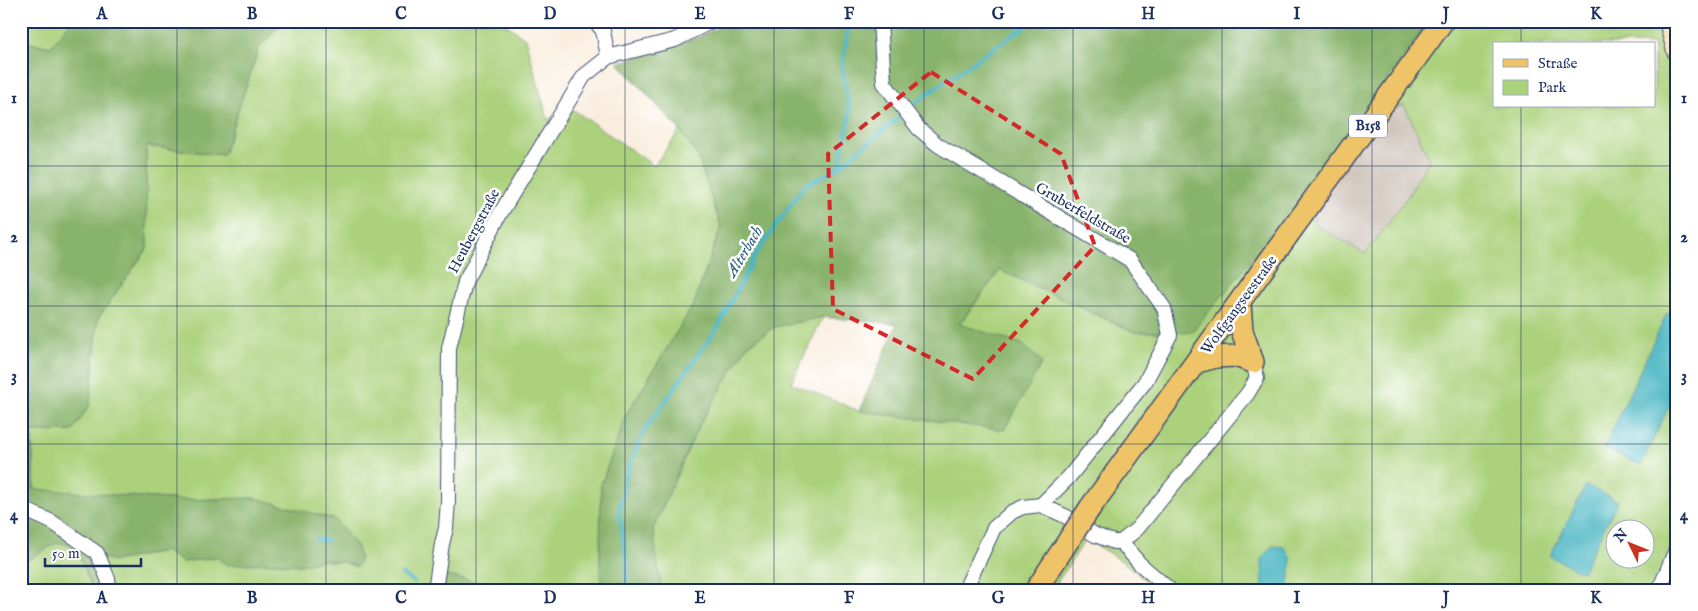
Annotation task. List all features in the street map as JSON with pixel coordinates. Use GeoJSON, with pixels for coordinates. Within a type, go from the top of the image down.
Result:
{"type":"FeatureCollection","features":[{"type":"Feature","properties":{"kind":"main road","name":"Wolfgangseestraße"},"geometry":{"type":"LineString","coordinates":[[1036,588],[1090,508],[1444,21]]}},
{"type":"Feature","properties":{"kind":"main road"},"geometry":{"type":"LineString","coordinates":[[1669,21],[1677,51]]}},
{"type":"Feature","properties":{"kind":"main road"},"geometry":{"type":"LineString","coordinates":[[1240,303],[1242,331],[1253,362]]}},
{"type":"Feature","properties":{"kind":"main road"},"geometry":{"type":"LineString","coordinates":[[1197,362],[1235,356],[1253,362]]}},
{"type":"Feature","properties":{"kind":"street"},"geometry":{"type":"LineString","coordinates":[[595,21],[603,31],[608,57]]}},
{"type":"Feature","properties":{"kind":"street","name":"Heubergstraße"},"geometry":{"type":"LineString","coordinates":[[435,590],[446,528],[448,501],[449,348],[465,282],[500,214],[584,76],[608,57],[675,40],[712,21]]}},
{"type":"Feature","properties":{"kind":"street","name":"Gruberfeldstraße"},"geometry":{"type":"LineString","coordinates":[[880,21],[884,83],[919,129],[938,145],[1130,260],[1164,308],[1170,335],[1145,382],[1069,477],[1041,505]]}},
{"type":"Feature","properties":{"kind":"street"},"geometry":{"type":"LineString","coordinates":[[967,590],[968,583],[994,528],[1012,512],[1023,507],[1041,505],[1065,516],[1095,536],[1114,542],[1121,542],[1137,529],[1248,393],[1257,378],[1253,362]]}},
{"type":"Feature","properties":{"kind":"street"},"geometry":{"type":"LineString","coordinates":[[23,512],[52,522],[97,553],[108,579],[110,590]]}},
{"type":"Feature","properties":{"kind":"street"},"geometry":{"type":"LineString","coordinates":[[1121,542],[1140,564],[1170,590]]}},
{"type":"Feature","properties":{"kind":"street"},"geometry":{"type":"LineString","coordinates":[[1658,590],[1677,547]]}},
{"type":"Feature","properties":{"kind":"highlighted area"},"geometry":{"type":"Polygon","coordinates":[[[931,72],[1061,154],[1095,246],[973,379],[833,309],[828,154],[931,72]]]}},
{"type":"Feature","properties":{"kind":"shaded area"},"geometry":{"type":"Polygon","coordinates":[[[1404,105],[1429,159],[1408,196],[1365,254],[1318,226],[1301,200],[1350,132],[1404,105]]]}},
{"type":"Feature","properties":{"kind":"green space"},"geometry":{"type":"Polygon","coordinates":[[[21,21],[71,21],[51,47],[21,41],[21,21]]]}},
{"type":"Feature","properties":{"kind":"green space"},"geometry":{"type":"Polygon","coordinates":[[[71,21],[283,21],[259,48],[223,155],[146,146],[147,249],[98,318],[90,404],[73,431],[32,432],[34,489],[182,500],[255,498],[334,519],[357,548],[360,558],[357,567],[344,562],[321,560],[301,565],[273,563],[226,565],[217,557],[183,562],[165,551],[114,561],[97,556],[110,590],[93,590],[76,548],[58,542],[21,564],[21,41],[51,47],[71,21]]]}},
{"type":"Feature","properties":{"kind":"green space"},"geometry":{"type":"Polygon","coordinates":[[[283,21],[501,21],[525,38],[548,120],[568,106],[654,166],[680,130],[698,157],[721,227],[694,304],[626,415],[601,485],[600,565],[603,590],[516,590],[443,575],[443,590],[110,590],[97,555],[114,561],[165,551],[183,562],[217,557],[301,565],[321,560],[344,562],[356,567],[255,498],[182,500],[34,490],[32,432],[72,431],[90,404],[98,318],[147,249],[146,146],[223,155],[259,48],[283,21]]]}},
{"type":"Feature","properties":{"kind":"green space"},"geometry":{"type":"Polygon","coordinates":[[[731,21],[1429,21],[1301,200],[1192,332],[1134,332],[1000,270],[959,324],[1022,344],[1042,362],[1004,430],[859,411],[897,324],[823,317],[774,327],[747,346],[698,427],[653,529],[661,590],[603,590],[600,565],[601,485],[626,415],[694,304],[721,227],[698,157],[680,130],[618,63],[697,38],[731,21]]]}},
{"type":"Feature","properties":{"kind":"green space"},"geometry":{"type":"Polygon","coordinates":[[[1429,21],[1672,21],[1677,41],[1677,446],[1674,452],[1677,463],[1677,537],[1653,590],[1158,590],[1122,561],[1086,539],[1052,590],[661,590],[653,529],[698,427],[747,346],[774,327],[823,317],[791,383],[859,411],[1022,344],[959,325],[1000,270],[1134,332],[1301,200],[1318,226],[1365,254],[1408,196],[1429,159],[1404,105],[1350,132],[1429,21]]]}},
{"type":"Feature","properties":{"kind":"green space"},"geometry":{"type":"Polygon","coordinates":[[[58,542],[76,548],[93,590],[21,590],[21,564],[58,542]]]}},
{"type":"Feature","properties":{"kind":"green space"},"geometry":{"type":"Polygon","coordinates":[[[443,575],[516,590],[443,590],[443,575]]]}},
{"type":"Feature","properties":{"kind":"water"},"geometry":{"type":"Polygon","coordinates":[[[1667,313],[1677,317],[1677,390],[1641,465],[1604,448],[1667,313]]]}},
{"type":"Feature","properties":{"kind":"water"},"geometry":{"type":"Polygon","coordinates":[[[1586,485],[1618,501],[1609,518],[1606,518],[1606,525],[1582,572],[1550,556],[1586,485]]]}},
{"type":"Feature","properties":{"kind":"water"},"geometry":{"type":"Polygon","coordinates":[[[1272,546],[1284,547],[1291,557],[1289,590],[1263,590],[1262,558],[1272,546]]]}},
{"type":"Feature","properties":{"kind":"waterway"},"geometry":{"type":"LineString","coordinates":[[839,166],[850,116],[842,64],[850,21]]}},
{"type":"Feature","properties":{"kind":"waterway","name":"Alterbach"},"geometry":{"type":"LineString","coordinates":[[908,109],[1033,21]]}},
{"type":"Feature","properties":{"kind":"waterway","name":"Alterbach"},"geometry":{"type":"LineString","coordinates":[[626,590],[627,564],[619,513],[625,479],[642,434],[718,327],[756,254],[804,186],[839,167],[903,114]]}},
{"type":"Feature","properties":{"kind":"waterway"},"geometry":{"type":"LineString","coordinates":[[316,539],[327,541]]}},
{"type":"Feature","properties":{"kind":"waterway"},"geometry":{"type":"LineString","coordinates":[[402,574],[414,582]]}}]}
